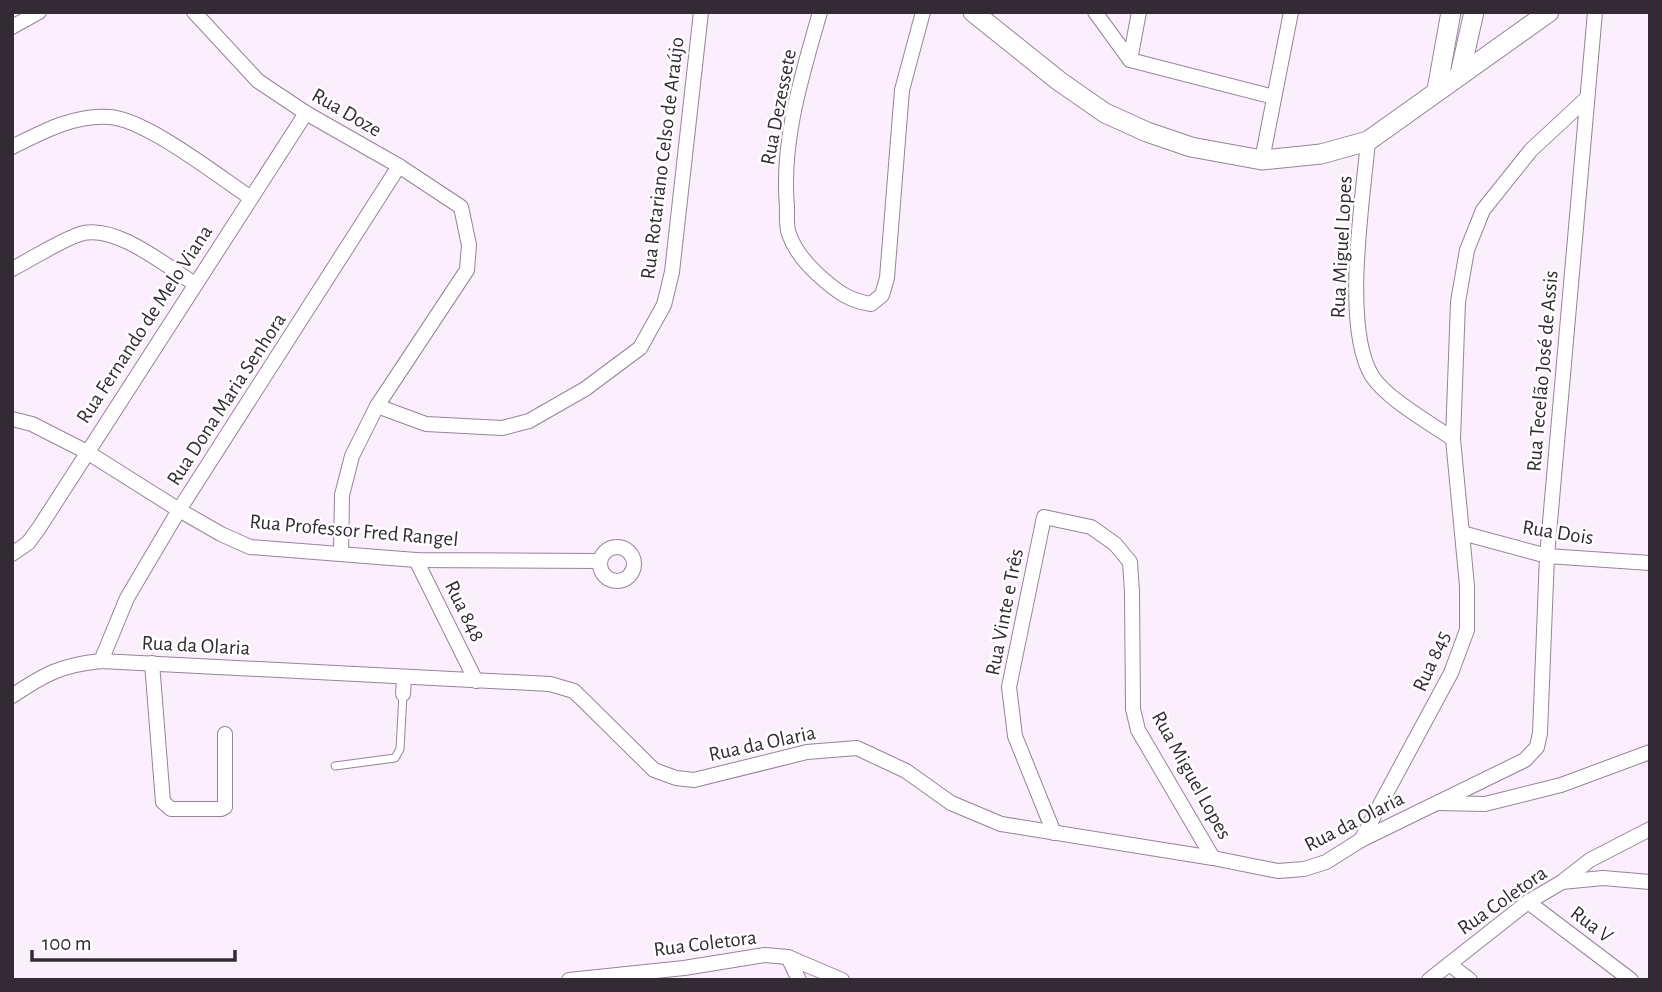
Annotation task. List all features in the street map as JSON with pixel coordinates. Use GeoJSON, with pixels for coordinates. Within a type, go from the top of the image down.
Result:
{"type":"FeatureCollection","features":[{"type":"Feature","properties":{"kind":"street"},"geometry":{"type":"LineString","coordinates":[[12,27],[39,12]]}},
{"type":"Feature","properties":{"kind":"street","name":"Rua Doze"},"geometry":{"type":"LineString","coordinates":[[194,12],[258,81],[306,113],[399,166],[461,207],[469,245],[467,270],[377,406]]}},
{"type":"Feature","properties":{"kind":"street","name":"Rua Rotariano Celso de Araújo"},"geometry":{"type":"LineString","coordinates":[[377,406],[426,424],[502,428],[529,421],[585,390],[640,348],[664,305],[672,272],[701,12]]}},
{"type":"Feature","properties":{"kind":"street","name":"Rua Dezessete"},"geometry":{"type":"LineString","coordinates":[[820,12],[798,91],[788,147],[786,192],[789,234],[807,265],[841,294],[855,301],[871,304],[882,295],[887,278],[902,90],[923,12]]}},
{"type":"Feature","properties":{"kind":"street"},"geometry":{"type":"LineString","coordinates":[[974,12],[1059,81],[1105,113],[1147,132],[1191,147],[1262,160],[1321,154],[1368,141],[1549,12]]}},
{"type":"Feature","properties":{"kind":"street"},"geometry":{"type":"LineString","coordinates":[[1095,12],[1130,60],[1274,97]]}},
{"type":"Feature","properties":{"kind":"street"},"geometry":{"type":"LineString","coordinates":[[1130,60],[1139,12]]}},
{"type":"Feature","properties":{"kind":"street"},"geometry":{"type":"LineString","coordinates":[[1262,160],[1291,12]]}},
{"type":"Feature","properties":{"kind":"street"},"geometry":{"type":"LineString","coordinates":[[1452,12],[1458,25],[1470,35]]}},
{"type":"Feature","properties":{"kind":"street"},"geometry":{"type":"LineString","coordinates":[[1437,90],[1452,12]]}},
{"type":"Feature","properties":{"kind":"street"},"geometry":{"type":"LineString","coordinates":[[1461,74],[1474,12]]}},
{"type":"Feature","properties":{"kind":"street","name":"Rua Tecelão José de Assis"},"geometry":{"type":"LineString","coordinates":[[1540,733],[1547,556],[1595,12]]}},
{"type":"Feature","properties":{"kind":"street","name":"Rua 845"},"geometry":{"type":"LineString","coordinates":[[1361,840],[1451,673],[1467,630],[1467,586],[1453,439],[1458,302],[1467,250],[1483,210],[1531,150],[1586,99]]}},
{"type":"Feature","properties":{"kind":"street","name":"Rua Fernando de Melo Viana"},"geometry":{"type":"LineString","coordinates":[[12,554],[28,543],[39,528],[306,113]]}},
{"type":"Feature","properties":{"kind":"street"},"geometry":{"type":"LineString","coordinates":[[12,147],[48,129],[79,119],[110,117],[135,124],[160,137],[251,198]]}},
{"type":"Feature","properties":{"kind":"street","name":"Rua Miguel Lopes"},"geometry":{"type":"LineString","coordinates":[[1368,141],[1356,311],[1359,342],[1373,376],[1398,401],[1453,439]]}},
{"type":"Feature","properties":{"kind":"street","name":"Rua Dona Maria Senhora"},"geometry":{"type":"LineString","coordinates":[[102,661],[127,598],[179,510],[399,166]]}},
{"type":"Feature","properties":{"kind":"street"},"geometry":{"type":"LineString","coordinates":[[12,269],[81,234],[103,233],[121,238],[195,284]]}},
{"type":"Feature","properties":{"kind":"street"},"geometry":{"type":"LineString","coordinates":[[341,554],[342,495],[352,456],[377,406]]}},
{"type":"Feature","properties":{"kind":"street","name":"Rua Professor Fred Rangel"},"geometry":{"type":"LineString","coordinates":[[12,419],[32,424],[87,452],[179,510],[250,547],[416,560],[600,561]]}},
{"type":"Feature","properties":{"kind":"street","name":"Rua Miguel Lopes"},"geometry":{"type":"LineString","coordinates":[[1044,517],[1091,527],[1115,544],[1130,562],[1133,709],[1138,730],[1213,858]]}},
{"type":"Feature","properties":{"kind":"street","name":"Rua Vinte e Três"},"geometry":{"type":"LineString","coordinates":[[1044,517],[1009,687],[1015,736],[1054,833]]}},
{"type":"Feature","properties":{"kind":"street","name":"Rua Dois"},"geometry":{"type":"LineString","coordinates":[[1462,533],[1547,556],[1650,563]]}},
{"type":"Feature","properties":{"kind":"street","name":"Rua 848"},"geometry":{"type":"LineString","coordinates":[[416,560],[476,681]]}},
{"type":"Feature","properties":{"kind":"street","name":"Rua da Olaria"},"geometry":{"type":"LineString","coordinates":[[12,696],[47,673],[75,664],[102,661],[550,684],[575,691],[654,769],[676,778],[694,780],[807,752],[857,748],[906,771],[951,803],[1001,824],[1278,871],[1304,869],[1326,862],[1361,840],[1525,760],[1537,747],[1540,733]]}},
{"type":"Feature","properties":{"kind":"street"},"geometry":{"type":"LineString","coordinates":[[152,663],[163,802],[167,806],[171,809],[225,807],[225,734]]}},
{"type":"Feature","properties":{"kind":"street"},"geometry":{"type":"LineString","coordinates":[[403,694],[404,677]]}},
{"type":"Feature","properties":{"kind":"street"},"geometry":{"type":"LineString","coordinates":[[1436,803],[1485,804],[1561,785],[1650,752]]}},
{"type":"Feature","properties":{"kind":"street"},"geometry":{"type":"LineString","coordinates":[[1562,881],[1590,860],[1650,829]]}},
{"type":"Feature","properties":{"kind":"street","name":"Rua Coletora"},"geometry":{"type":"LineString","coordinates":[[1429,980],[1528,902],[1562,881],[1603,878],[1650,882]]}},
{"type":"Feature","properties":{"kind":"street","name":"Rua V"},"geometry":{"type":"LineString","coordinates":[[1528,902],[1631,980]]}},
{"type":"Feature","properties":{"kind":"street","name":"Rua Coletora"},"geometry":{"type":"LineString","coordinates":[[578,979],[687,974],[765,955],[788,957],[842,980]]}},
{"type":"Feature","properties":{"kind":"street"},"geometry":{"type":"LineString","coordinates":[[788,957],[799,980]]}},
{"type":"Feature","properties":{"kind":"street"},"geometry":{"type":"LineString","coordinates":[[1449,964],[1470,980]]}},
{"type":"Feature","properties":{"kind":"lane"},"geometry":{"type":"LineString","coordinates":[[335,766],[395,758],[400,750],[403,694]]}}]}
